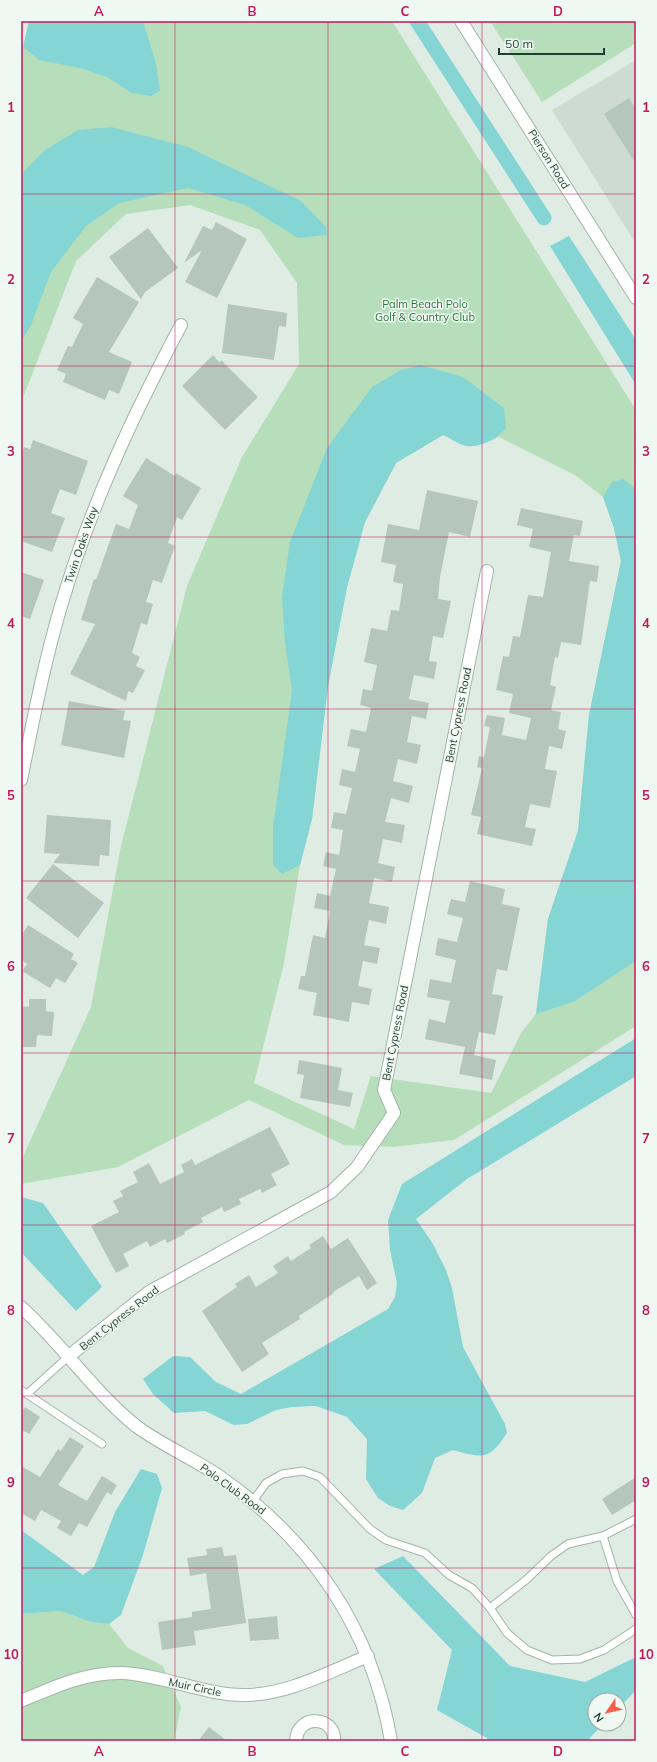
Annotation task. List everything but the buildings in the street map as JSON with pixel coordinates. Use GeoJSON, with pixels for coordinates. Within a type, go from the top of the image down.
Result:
{"type":"FeatureCollection","features":[{"type":"Feature","properties":{"kind":"street","name":"Pierson Road"},"geometry":{"type":"LineString","coordinates":[[461,21],[636,298]]}},
{"type":"Feature","properties":{"kind":"street","name":"Twin Oaks Way"},"geometry":{"type":"LineString","coordinates":[[21,780],[44,667],[80,545],[128,427],[181,325]]}},
{"type":"Feature","properties":{"kind":"street","name":"Bent Cypress Road"},"geometry":{"type":"LineString","coordinates":[[69,1356],[149,1292],[331,1192],[357,1167],[394,1113],[384,1090],[487,571]]}},
{"type":"Feature","properties":{"kind":"street","name":"Polo Club Road"},"geometry":{"type":"LineString","coordinates":[[21,1307],[46,1330],[93,1386],[119,1412],[138,1427],[217,1475],[253,1501],[289,1534],[331,1586],[351,1620],[368,1656],[387,1717],[391,1741]]}},
{"type":"Feature","properties":{"kind":"street","name":"Muir Circle"},"geometry":{"type":"LineString","coordinates":[[21,1701],[72,1680],[102,1674],[123,1673],[223,1693],[244,1695],[265,1694],[285,1689],[368,1656]]}},
{"type":"Feature","properties":{"kind":"street"},"geometry":{"type":"LineString","coordinates":[[296,1741],[299,1729],[305,1724],[312,1721],[320,1721],[327,1724],[332,1730],[334,1741]]}},
{"type":"Feature","properties":{"kind":"lane"},"geometry":{"type":"LineString","coordinates":[[69,1356],[24,1392],[102,1444]]}},
{"type":"Feature","properties":{"kind":"lane"},"geometry":{"type":"LineString","coordinates":[[253,1501],[266,1483],[282,1474],[302,1471],[320,1477],[370,1529],[386,1540],[425,1553],[449,1575],[472,1588],[490,1608],[506,1633],[527,1650],[552,1660],[580,1659],[604,1650],[636,1629]]}},
{"type":"Feature","properties":{"kind":"lane"},"geometry":{"type":"LineString","coordinates":[[490,1608],[526,1580],[551,1556],[568,1544],[603,1536],[636,1519]]}},
{"type":"Feature","properties":{"kind":"lane"},"geometry":{"type":"LineString","coordinates":[[603,1536],[617,1581],[636,1615]]}},
{"type":"Feature","properties":{"kind":"shaded area"},"geometry":{"type":"Polygon","coordinates":[[[636,60],[636,244],[552,110],[636,60]]]}},
{"type":"Feature","properties":{"kind":"green space","name":"Palm Beach Polo Golf & Country Club"},"geometry":{"type":"Polygon","coordinates":[[[29,21],[392,21],[636,410],[636,1026],[454,1140],[393,1147],[344,1145],[249,1100],[118,1167],[21,1184],[21,1161],[91,1007],[121,846],[187,586],[242,457],[299,364],[297,283],[260,230],[190,205],[126,214],[76,261],[21,403],[21,48],[23,47],[29,21]],[[443,435],[396,463],[365,522],[347,587],[328,686],[312,819],[300,865],[284,963],[254,1083],[354,1129],[371,1076],[491,1093],[521,1033],[536,1014],[548,919],[578,831],[589,715],[621,561],[614,528],[603,497],[575,475],[499,437],[476,445],[465,444],[443,435]]]}},
{"type":"Feature","properties":{"kind":"green space"},"geometry":{"type":"Polygon","coordinates":[[[490,21],[636,21],[636,43],[542,102],[490,21]]]}},
{"type":"Feature","properties":{"kind":"green space"},"geometry":{"type":"Polygon","coordinates":[[[61,1611],[90,1622],[109,1624],[128,1648],[163,1666],[181,1707],[174,1741],[21,1741],[21,1614],[61,1611]]]}},
{"type":"Feature","properties":{"kind":"water"},"geometry":{"type":"Polygon","coordinates":[[[29,21],[143,21],[156,64],[160,91],[151,96],[132,93],[107,77],[80,68],[39,60],[23,47],[29,21]]]}},
{"type":"Feature","properties":{"kind":"water"},"geometry":{"type":"Polygon","coordinates":[[[111,127],[188,147],[301,201],[326,227],[327,235],[298,238],[245,205],[188,188],[119,203],[86,226],[51,272],[31,325],[21,342],[21,174],[45,150],[78,130],[111,127]]]}},
{"type":"Feature","properties":{"kind":"water"},"geometry":{"type":"Polygon","coordinates":[[[569,236],[636,340],[636,385],[550,246],[569,236]]]}},
{"type":"Feature","properties":{"kind":"water"},"geometry":{"type":"Polygon","coordinates":[[[420,365],[463,377],[504,408],[506,428],[498,436],[477,446],[466,446],[443,435],[396,463],[365,522],[347,587],[328,686],[312,819],[300,865],[282,874],[273,865],[273,828],[292,690],[285,643],[282,597],[290,542],[327,448],[372,387],[401,370],[420,365]]]}},
{"type":"Feature","properties":{"kind":"water"},"geometry":{"type":"Polygon","coordinates":[[[624,479],[636,490],[636,961],[575,1001],[536,1014],[548,919],[578,831],[589,715],[621,561],[614,528],[603,497],[612,482],[624,479]]]}},
{"type":"Feature","properties":{"kind":"water"},"geometry":{"type":"Polygon","coordinates":[[[636,1038],[636,1076],[467,1179],[416,1219],[433,1244],[446,1270],[452,1288],[463,1347],[505,1424],[507,1433],[501,1442],[490,1453],[478,1456],[453,1450],[435,1458],[422,1493],[403,1510],[390,1506],[378,1498],[366,1479],[367,1439],[347,1417],[316,1406],[292,1407],[276,1410],[247,1424],[234,1425],[205,1411],[174,1413],[153,1394],[143,1379],[173,1356],[190,1357],[216,1382],[241,1394],[388,1309],[395,1297],[397,1283],[390,1250],[388,1220],[402,1184],[636,1038]]]}},
{"type":"Feature","properties":{"kind":"water"},"geometry":{"type":"Polygon","coordinates":[[[21,1197],[43,1203],[102,1287],[76,1311],[21,1252],[21,1197]]]}},
{"type":"Feature","properties":{"kind":"water"},"geometry":{"type":"Polygon","coordinates":[[[141,1469],[157,1474],[162,1488],[143,1555],[121,1615],[109,1624],[90,1622],[61,1611],[21,1614],[21,1530],[83,1575],[94,1567],[115,1512],[141,1469]]]}},
{"type":"Feature","properties":{"kind":"water"},"geometry":{"type":"Polygon","coordinates":[[[403,1556],[510,1666],[585,1682],[634,1658],[636,1661],[636,1690],[627,1700],[627,1692],[587,1692],[587,1732],[595,1732],[587,1741],[492,1741],[437,1710],[452,1650],[374,1569],[403,1556]]]}},
{"type":"Feature","properties":{"kind":"waterway"},"geometry":{"type":"LineString","coordinates":[[417,21],[544,218]]}}]}
